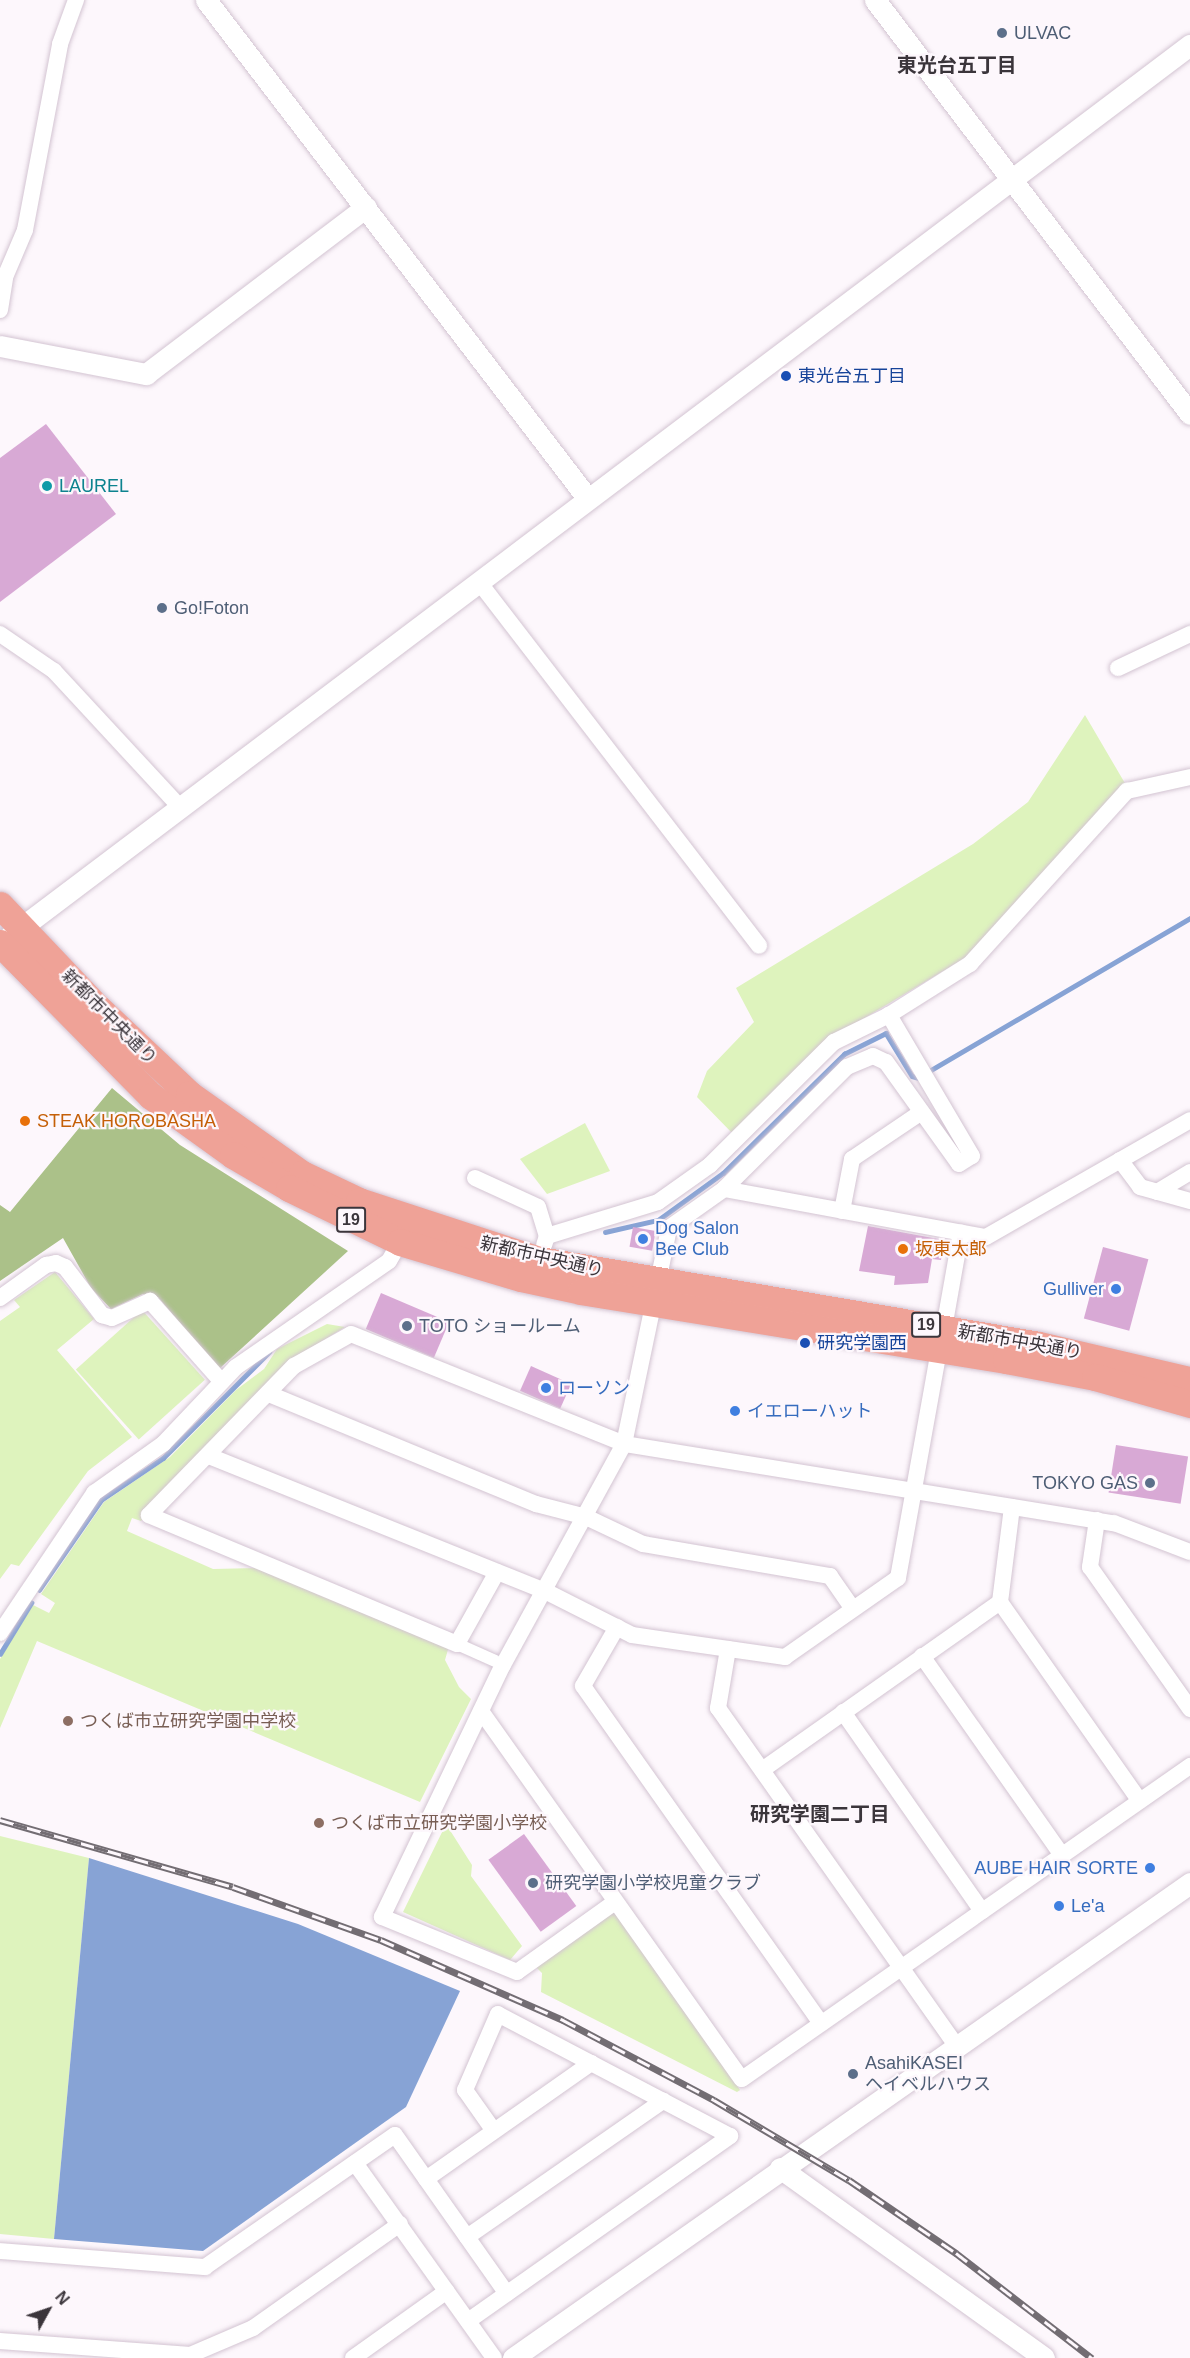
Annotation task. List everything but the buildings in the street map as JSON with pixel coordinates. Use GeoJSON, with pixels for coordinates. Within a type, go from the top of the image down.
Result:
{"type":"FeatureCollection","features":[{"type":"Feature","properties":{"kind":"main road","name":"新都市中央通り"},"geometry":{"type":"LineString","coordinates":[[0,905],[5,940],[152,1096],[233,1155],[289,1188],[400,1242],[521,1278],[658,1294],[941,1340],[1100,1357],[1190,1380]]}},
{"type":"Feature","properties":{"kind":"main road","name":"新都市中央通り"},"geometry":{"type":"LineString","coordinates":[[5,940],[189,1094],[302,1174],[440,1231],[543,1248],[658,1294]]}},
{"type":"Feature","properties":{"kind":"main road","name":"新都市中央通り"},"geometry":{"type":"LineString","coordinates":[[941,1340],[1095,1377],[1190,1404]]}},
{"type":"Feature","properties":{"kind":"street"},"geometry":{"type":"LineString","coordinates":[[0,310],[5,278],[24,230],[60,44],[76,0]]}},
{"type":"Feature","properties":{"kind":"street"},"geometry":{"type":"LineString","coordinates":[[206,0],[588,499]]}},
{"type":"Feature","properties":{"kind":"street"},"geometry":{"type":"LineString","coordinates":[[875,0],[1190,414]]}},
{"type":"Feature","properties":{"kind":"street"},"geometry":{"type":"LineString","coordinates":[[5,940],[1190,45]]}},
{"type":"Feature","properties":{"kind":"street"},"geometry":{"type":"LineString","coordinates":[[0,346],[146,374],[366,207]]}},
{"type":"Feature","properties":{"kind":"street"},"geometry":{"type":"LineString","coordinates":[[479,582],[759,946]]}},
{"type":"Feature","properties":{"kind":"street"},"geometry":{"type":"LineString","coordinates":[[0,634],[54,671],[180,807]]}},
{"type":"Feature","properties":{"kind":"street"},"geometry":{"type":"LineString","coordinates":[[1118,668],[1190,634]]}},
{"type":"Feature","properties":{"kind":"street"},"geometry":{"type":"LineString","coordinates":[[476,1178],[538,1207],[543,1248],[658,1202],[710,1166],[834,1042],[889,1015],[970,964],[1127,791],[1190,777]]}},
{"type":"Feature","properties":{"kind":"street"},"geometry":{"type":"LineString","coordinates":[[615,1902],[517,1972],[382,1917],[480,1711],[624,1444],[658,1294],[669,1228],[723,1189],[847,1067],[873,1056],[886,1062],[920,1113],[959,1164],[972,1156],[889,1015]]}},
{"type":"Feature","properties":{"kind":"street"},"geometry":{"type":"LineString","coordinates":[[842,1211],[852,1159],[920,1113]]}},
{"type":"Feature","properties":{"kind":"street"},"geometry":{"type":"LineString","coordinates":[[723,1189],[986,1237],[1190,1120]]}},
{"type":"Feature","properties":{"kind":"street"},"geometry":{"type":"LineString","coordinates":[[1120,1160],[1140,1187],[1190,1201]]}},
{"type":"Feature","properties":{"kind":"street"},"geometry":{"type":"LineString","coordinates":[[1157,1192],[1190,1172]]}},
{"type":"Feature","properties":{"kind":"street"},"geometry":{"type":"LineString","coordinates":[[209,1456],[545,1591],[632,1635],[785,1657],[898,1578],[911,1491],[962,1233]]}},
{"type":"Feature","properties":{"kind":"street"},"geometry":{"type":"LineString","coordinates":[[0,1633],[94,1493],[163,1443],[221,1381],[305,1316],[389,1261],[400,1242]]}},
{"type":"Feature","properties":{"kind":"street"},"geometry":{"type":"LineString","coordinates":[[0,1298],[45,1265],[56,1263],[65,1267],[102,1315],[112,1318],[150,1301],[221,1381]]}},
{"type":"Feature","properties":{"kind":"street"},"geometry":{"type":"LineString","coordinates":[[495,1660],[149,1515],[209,1456],[294,1366],[351,1334],[624,1444],[1097,1520],[1151,1534],[1190,1552]]}},
{"type":"Feature","properties":{"kind":"street"},"geometry":{"type":"LineString","coordinates":[[269,1394],[536,1504],[586,1517],[643,1544],[830,1576],[853,1609]]}},
{"type":"Feature","properties":{"kind":"street"},"geometry":{"type":"LineString","coordinates":[[1012,1507],[1000,1602],[1140,1801]]}},
{"type":"Feature","properties":{"kind":"street"},"geometry":{"type":"LineString","coordinates":[[1097,1520],[1090,1567],[1190,1709]]}},
{"type":"Feature","properties":{"kind":"street"},"geometry":{"type":"LineString","coordinates":[[457,1644],[497,1572]]}},
{"type":"Feature","properties":{"kind":"street"},"geometry":{"type":"LineString","coordinates":[[762,1770],[1000,1602]]}},
{"type":"Feature","properties":{"kind":"street"},"geometry":{"type":"LineString","coordinates":[[617,1627],[583,1686],[821,2024]]}},
{"type":"Feature","properties":{"kind":"street"},"geometry":{"type":"LineString","coordinates":[[728,1649],[718,1708],[956,2046]]}},
{"type":"Feature","properties":{"kind":"street"},"geometry":{"type":"LineString","coordinates":[[922,1656],[1062,1855]]}},
{"type":"Feature","properties":{"kind":"street"},"geometry":{"type":"LineString","coordinates":[[480,1711],[742,2079],[1190,1766]]}},
{"type":"Feature","properties":{"kind":"street"},"geometry":{"type":"LineString","coordinates":[[843,1712],[982,1911]]}},
{"type":"Feature","properties":{"kind":"street"},"geometry":{"type":"LineString","coordinates":[[513,2358],[780,2168],[1190,1883]]}},
{"type":"Feature","properties":{"kind":"street"},"geometry":{"type":"LineString","coordinates":[[468,2321],[730,2136],[498,2014],[465,2090],[494,2132]]}},
{"type":"Feature","properties":{"kind":"street"},"geometry":{"type":"LineString","coordinates":[[426,2179],[591,2063]]}},
{"type":"Feature","properties":{"kind":"street"},"geometry":{"type":"LineString","coordinates":[[467,2237],[663,2101]]}},
{"type":"Feature","properties":{"kind":"street"},"geometry":{"type":"LineString","coordinates":[[0,2251],[205,2267],[395,2135],[507,2294]]}},
{"type":"Feature","properties":{"kind":"street"},"geometry":{"type":"LineString","coordinates":[[356,2163],[494,2358]]}},
{"type":"Feature","properties":{"kind":"street"},"geometry":{"type":"LineString","coordinates":[[780,2168],[1044,2358]]}},
{"type":"Feature","properties":{"kind":"street"},"geometry":{"type":"LineString","coordinates":[[0,2341],[190,2355],[253,2328],[400,2224]]}},
{"type":"Feature","properties":{"kind":"street"},"geometry":{"type":"LineString","coordinates":[[353,2358],[447,2291]]}},
{"type":"Feature","properties":{"kind":"green space"},"geometry":{"type":"Polygon","coordinates":[[[1085,715],[1126,785],[965,958],[831,1038],[733,1134],[697,1097],[707,1071],[754,1022],[736,988],[973,844],[1028,802],[1085,715]]]}},
{"type":"Feature","properties":{"kind":"green space"},"geometry":{"type":"Polygon","coordinates":[[[112,1088],[180,1145],[348,1251],[219,1369],[158,1297],[143,1294],[111,1309],[91,1288],[63,1238],[0,1281],[0,1205],[10,1212],[112,1088]]]}},
{"type":"Feature","properties":{"kind":"green space"},"geometry":{"type":"Polygon","coordinates":[[[585,1123],[610,1171],[547,1194],[520,1159],[585,1123]]]}},
{"type":"Feature","properties":{"kind":"green space"},"geometry":{"type":"Polygon","coordinates":[[[55,1272],[94,1319],[57,1350],[132,1437],[88,1471],[19,1566],[11,1564],[0,1579],[0,1321],[20,1307],[14,1300],[55,1272]]]}},
{"type":"Feature","properties":{"kind":"green space"},"geometry":{"type":"Polygon","coordinates":[[[142,1310],[205,1380],[139,1439],[76,1370],[142,1310]]]}},
{"type":"Feature","properties":{"kind":"green space"},"geometry":{"type":"Polygon","coordinates":[[[327,1324],[345,1327],[298,1356],[141,1521],[132,1518],[127,1531],[213,1569],[257,1568],[449,1646],[445,1660],[459,1687],[471,1699],[420,1802],[37,1641],[0,1728],[0,1659],[33,1605],[49,1613],[55,1603],[41,1594],[104,1502],[170,1457],[236,1390],[264,1369],[277,1349],[327,1324]]]}},
{"type":"Feature","properties":{"kind":"green space"},"geometry":{"type":"Polygon","coordinates":[[[446,1824],[472,1865],[471,1876],[522,1946],[510,1960],[403,1912],[446,1824]]]}},
{"type":"Feature","properties":{"kind":"green space"},"geometry":{"type":"Polygon","coordinates":[[[0,1836],[89,1858],[54,2239],[0,2234],[0,1836]]]}},
{"type":"Feature","properties":{"kind":"green space"},"geometry":{"type":"Polygon","coordinates":[[[615,1910],[740,2090],[737,2092],[541,1992],[542,1973],[536,1967],[615,1910]]]}},
{"type":"Feature","properties":{"kind":"water"},"geometry":{"type":"Polygon","coordinates":[[[89,1858],[298,1924],[460,1991],[406,2107],[203,2251],[54,2239],[89,1858]]]}},
{"type":"Feature","properties":{"kind":"waterway"},"geometry":{"type":"LineString","coordinates":[[926,1073],[1190,918]]}},
{"type":"Feature","properties":{"kind":"waterway"},"geometry":{"type":"LineString","coordinates":[[605,1232],[658,1220],[723,1173],[844,1054],[886,1033],[912,1076],[919,1078]]}},
{"type":"Feature","properties":{"kind":"waterway"},"geometry":{"type":"LineString","coordinates":[[39,1590],[101,1500],[163,1458],[269,1352]]}},
{"type":"Feature","properties":{"kind":"waterway"},"geometry":{"type":"LineString","coordinates":[[0,1654],[31,1603]]}},
{"type":"Feature","properties":{"kind":"railway"},"geometry":{"type":"LineString","coordinates":[[0,1820],[233,1887],[381,1940],[563,2020],[714,2100],[849,2180],[956,2253],[1092,2358]]}},
{"type":"Feature","properties":{"kind":"place","name":"ULVAC"},"geometry":{"type":"Point","coordinates":[1002,33]}},
{"type":"Feature","properties":{"kind":"place","name":"東光台五丁目"},"geometry":{"type":"Point","coordinates":[786,376]}},
{"type":"Feature","properties":{"kind":"place","name":"LAUREL"},"geometry":{"type":"Point","coordinates":[47,486]}},
{"type":"Feature","properties":{"kind":"place","name":"Go!Foton"},"geometry":{"type":"Point","coordinates":[162,608]}},
{"type":"Feature","properties":{"kind":"place","name":"STEAK HOROBASHA"},"geometry":{"type":"Point","coordinates":[25,1121]}},
{"type":"Feature","properties":{"kind":"place","name":"Dog Salon Bee Club"},"geometry":{"type":"Point","coordinates":[643,1239]}},
{"type":"Feature","properties":{"kind":"place","name":"坂東太郎"},"geometry":{"type":"Point","coordinates":[903,1249]}},
{"type":"Feature","properties":{"kind":"place","name":"Gulliver"},"geometry":{"type":"Point","coordinates":[1116,1289]}},
{"type":"Feature","properties":{"kind":"place","name":"TOTO ショールーム"},"geometry":{"type":"Point","coordinates":[407,1326]}},
{"type":"Feature","properties":{"kind":"place","name":"研究学園西"},"geometry":{"type":"Point","coordinates":[805,1343]}},
{"type":"Feature","properties":{"kind":"place","name":"ローソン"},"geometry":{"type":"Point","coordinates":[546,1388]}},
{"type":"Feature","properties":{"kind":"place","name":"イエローハット"},"geometry":{"type":"Point","coordinates":[735,1411]}},
{"type":"Feature","properties":{"kind":"place","name":"TOKYO GAS"},"geometry":{"type":"Point","coordinates":[1150,1483]}},
{"type":"Feature","properties":{"kind":"place","name":"つくば市立研究学園中学校"},"geometry":{"type":"Point","coordinates":[68,1721]}},
{"type":"Feature","properties":{"kind":"place","name":"つくば市立研究学園小学校"},"geometry":{"type":"Point","coordinates":[319,1823]}},
{"type":"Feature","properties":{"kind":"place","name":"AUBE HAIR SORTE"},"geometry":{"type":"Point","coordinates":[1150,1868]}},
{"type":"Feature","properties":{"kind":"place","name":"研究学園小学校児童クラブ"},"geometry":{"type":"Point","coordinates":[533,1883]}},
{"type":"Feature","properties":{"kind":"place","name":"Le'a"},"geometry":{"type":"Point","coordinates":[1059,1906]}},
{"type":"Feature","properties":{"kind":"place","name":"AsahiKASEI ヘイベルハウス"},"geometry":{"type":"Point","coordinates":[853,2074]}},
{"type":"Feature","properties":{"kind":"district","name":"東光台五丁目"},"geometry":{"type":"Point","coordinates":[957,65]}},
{"type":"Feature","properties":{"kind":"district","name":"研究学園二丁目"},"geometry":{"type":"Point","coordinates":[820,1814]}}]}
